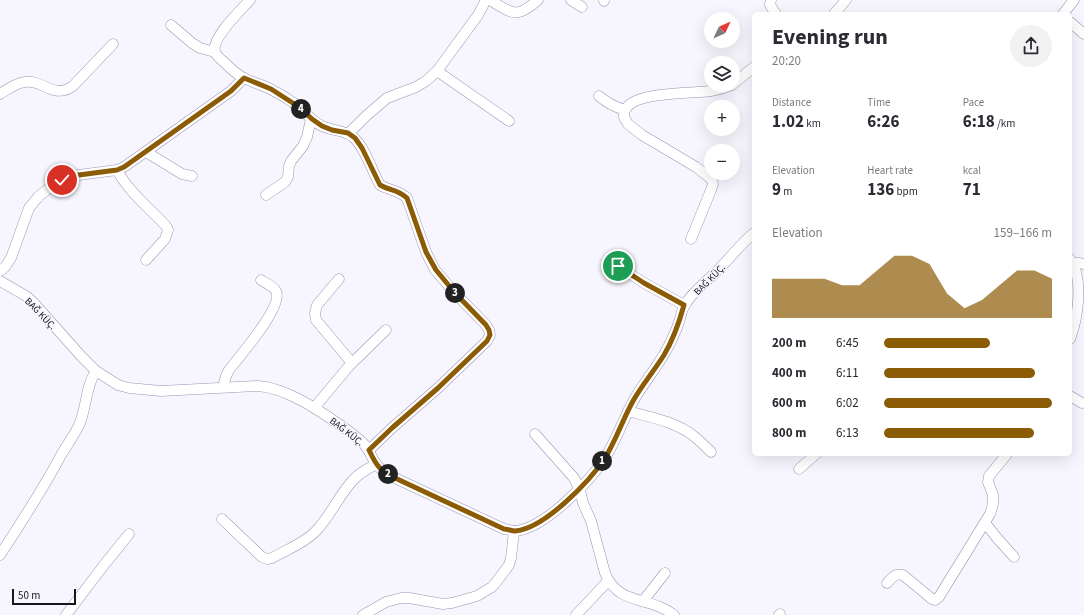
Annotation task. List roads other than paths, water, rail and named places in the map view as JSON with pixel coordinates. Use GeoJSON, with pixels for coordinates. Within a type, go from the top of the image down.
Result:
{"type":"FeatureCollection","features":[{"type":"Feature","properties":{"kind":"street"},"geometry":{"type":"LineString","coordinates":[[250,0],[232,18],[215,42],[215,52],[219,58],[244,78],[271,89],[299,107],[322,126],[332,130],[348,133],[355,138],[362,148],[380,185],[385,188],[401,192],[407,198],[426,252],[436,270],[489,330],[490,335],[487,341],[438,388],[369,450]]}},
{"type":"Feature","properties":{"kind":"street"},"geometry":{"type":"LineString","coordinates":[[348,133],[387,98],[416,87],[426,81],[437,71],[478,15],[486,0]]}},
{"type":"Feature","properties":{"kind":"street"},"geometry":{"type":"LineString","coordinates":[[490,0],[507,11],[514,13],[520,12],[538,0]]}},
{"type":"Feature","properties":{"kind":"street"},"geometry":{"type":"LineString","coordinates":[[570,0],[582,8]]}},
{"type":"Feature","properties":{"kind":"street"},"geometry":{"type":"LineString","coordinates":[[772,0],[770,5],[775,12]]}},
{"type":"Feature","properties":{"kind":"street"},"geometry":{"type":"LineString","coordinates":[[836,12],[846,0]]}},
{"type":"Feature","properties":{"kind":"street"},"geometry":{"type":"LineString","coordinates":[[1065,12],[1074,0]]}},
{"type":"Feature","properties":{"kind":"street"},"geometry":{"type":"LineString","coordinates":[[1072,24],[1084,34]]}},
{"type":"Feature","properties":{"kind":"street"},"geometry":{"type":"LineString","coordinates":[[171,25],[200,48],[215,52]]}},
{"type":"Feature","properties":{"kind":"street"},"geometry":{"type":"LineString","coordinates":[[0,94],[9,88],[26,81],[33,82],[56,91],[67,90],[73,86],[113,44]]}},
{"type":"Feature","properties":{"kind":"street"},"geometry":{"type":"LineString","coordinates":[[740,78],[752,69]]}},
{"type":"Feature","properties":{"kind":"street"},"geometry":{"type":"LineString","coordinates":[[437,71],[509,121]]}},
{"type":"Feature","properties":{"kind":"street"},"geometry":{"type":"LineString","coordinates":[[0,271],[11,258],[30,208],[39,196],[52,186],[71,176],[117,170],[124,167],[231,91],[244,78]]}},
{"type":"Feature","properties":{"kind":"street"},"geometry":{"type":"LineString","coordinates":[[691,239],[711,190],[713,184],[712,180],[696,167],[642,135],[628,124],[624,116],[625,110],[630,105],[643,98],[658,95],[704,91]]}},
{"type":"Feature","properties":{"kind":"street"},"geometry":{"type":"LineString","coordinates":[[599,96],[607,103],[625,110]]}},
{"type":"Feature","properties":{"kind":"street"},"geometry":{"type":"LineString","coordinates":[[266,195],[285,182],[288,176],[291,161],[303,146],[312,119]]}},
{"type":"Feature","properties":{"kind":"street"},"geometry":{"type":"LineString","coordinates":[[146,152],[182,174],[192,176]]}},
{"type":"Feature","properties":{"kind":"street"},"geometry":{"type":"LineString","coordinates":[[117,170],[121,178],[168,230],[165,239],[146,260]]}},
{"type":"Feature","properties":{"kind":"street","name":"BAĞ KÜÇ."},"geometry":{"type":"LineString","coordinates":[[0,281],[26,296],[33,302],[96,371],[118,385],[129,388],[161,390],[258,386],[281,391],[324,414],[362,442],[369,450],[376,464],[382,471],[504,529],[514,531],[535,525],[552,514],[580,490],[594,474],[613,444],[642,385],[664,355],[672,340],[684,305],[692,295],[715,274],[752,235]]}},
{"type":"Feature","properties":{"kind":"street"},"geometry":{"type":"LineString","coordinates":[[1072,261],[1084,264]]}},
{"type":"Feature","properties":{"kind":"street"},"geometry":{"type":"LineString","coordinates":[[1072,264],[1077,277],[1078,290],[1077,313],[1072,332]]}},
{"type":"Feature","properties":{"kind":"street"},"geometry":{"type":"LineString","coordinates":[[618,266],[644,283],[684,305]]}},
{"type":"Feature","properties":{"kind":"street"},"geometry":{"type":"LineString","coordinates":[[339,279],[317,305],[315,313],[316,320],[352,364]]}},
{"type":"Feature","properties":{"kind":"street"},"geometry":{"type":"LineString","coordinates":[[223,387],[229,370],[264,325],[270,316],[278,297],[276,290],[261,280]]}},
{"type":"Feature","properties":{"kind":"street"},"geometry":{"type":"LineString","coordinates":[[314,408],[352,364],[386,330]]}},
{"type":"Feature","properties":{"kind":"street"},"geometry":{"type":"LineString","coordinates":[[0,555],[51,475],[79,425],[85,408],[89,382],[96,371]]}},
{"type":"Feature","properties":{"kind":"street"},"geometry":{"type":"LineString","coordinates":[[1072,397],[1082,404]]}},
{"type":"Feature","properties":{"kind":"street"},"geometry":{"type":"LineString","coordinates":[[628,411],[666,422],[684,430],[695,436],[711,452]]}},
{"type":"Feature","properties":{"kind":"street"},"geometry":{"type":"LineString","coordinates":[[534,434],[574,478],[591,521],[604,572],[612,587],[622,595],[662,608],[674,615]]}},
{"type":"Feature","properties":{"kind":"street"},"geometry":{"type":"LineString","coordinates":[[799,469],[814,456]]}},
{"type":"Feature","properties":{"kind":"street"},"geometry":{"type":"LineString","coordinates":[[887,583],[895,575],[903,575],[932,599],[935,600],[939,597],[986,524],[993,504],[993,495],[988,482],[989,476],[1005,456]]}},
{"type":"Feature","properties":{"kind":"street"},"geometry":{"type":"LineString","coordinates":[[222,519],[262,557],[267,559],[272,558],[302,542],[313,534],[322,525],[355,479],[362,472],[376,464]]}},
{"type":"Feature","properties":{"kind":"street"},"geometry":{"type":"LineString","coordinates":[[986,524],[1014,557]]}},
{"type":"Feature","properties":{"kind":"street"},"geometry":{"type":"LineString","coordinates":[[362,615],[386,602],[401,598],[443,604],[478,596],[497,581],[508,565],[511,558],[514,531]]}},
{"type":"Feature","properties":{"kind":"street"},"geometry":{"type":"LineString","coordinates":[[66,615],[129,534]]}},
{"type":"Feature","properties":{"kind":"street"},"geometry":{"type":"LineString","coordinates":[[643,601],[665,573]]}},
{"type":"Feature","properties":{"kind":"street"},"geometry":{"type":"LineString","coordinates":[[576,615],[608,581]]}}]}
